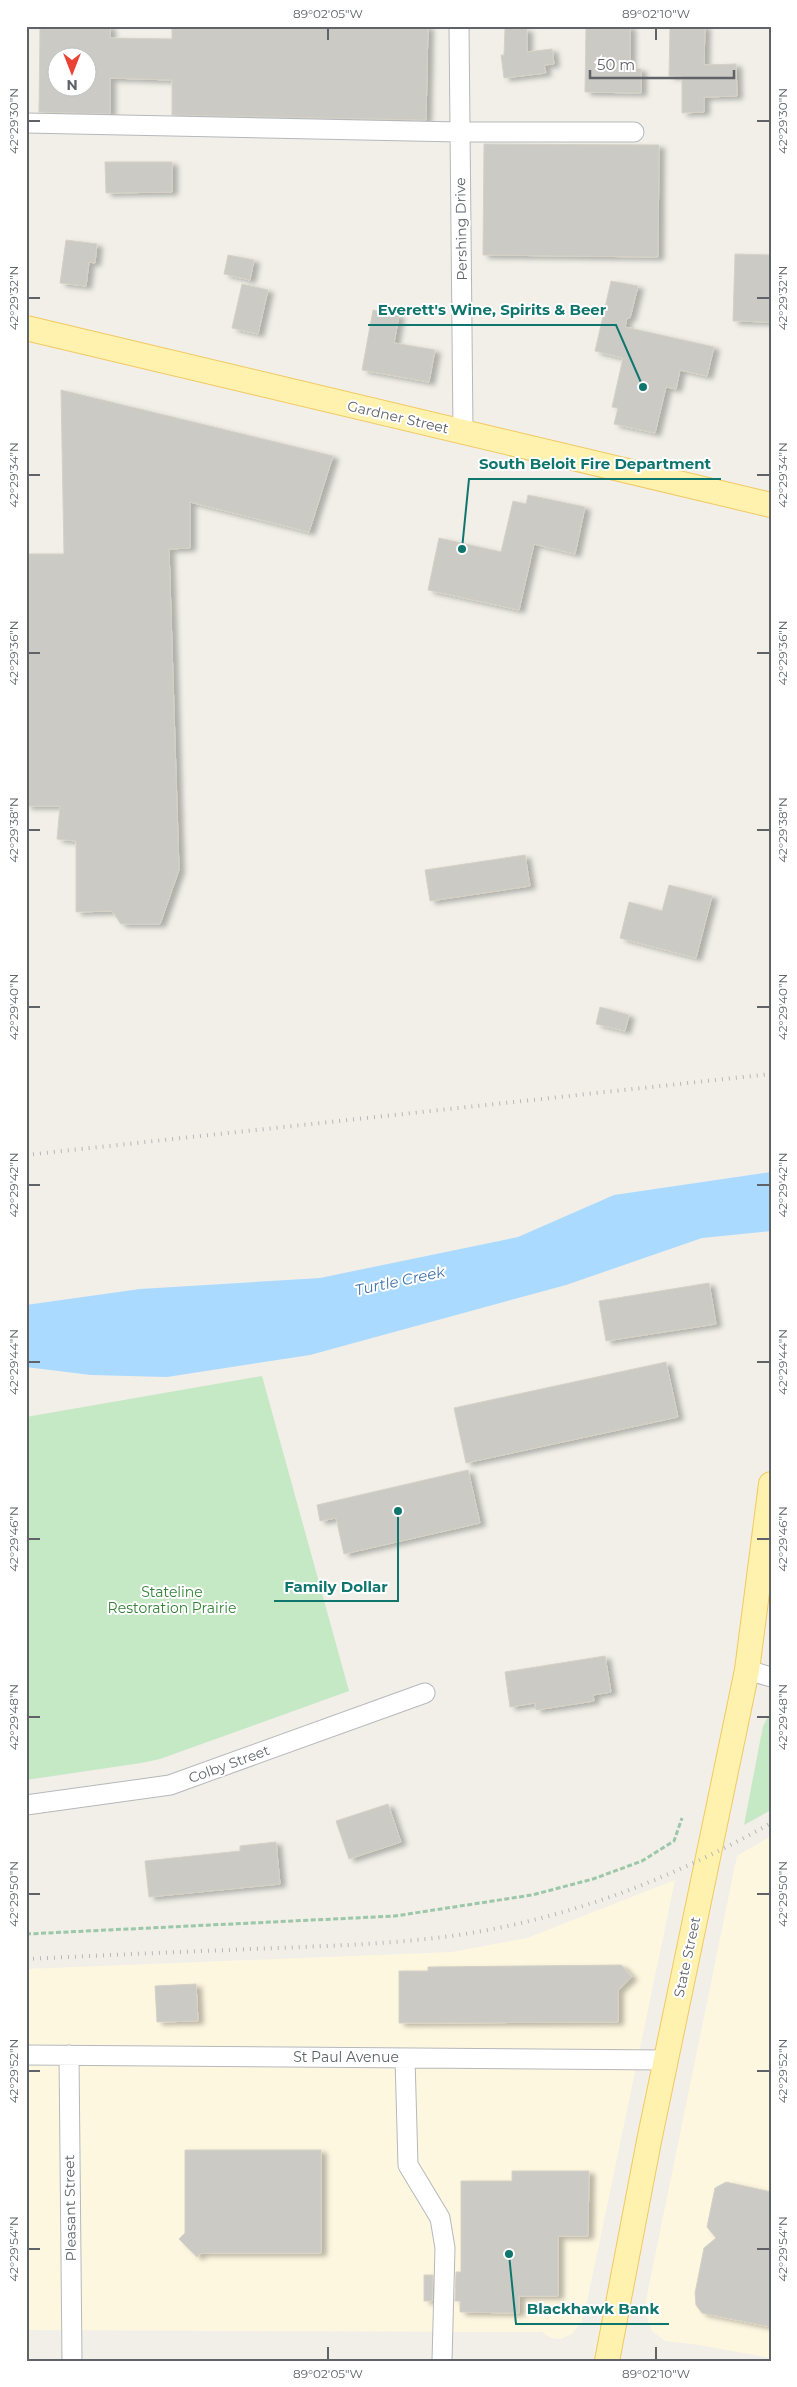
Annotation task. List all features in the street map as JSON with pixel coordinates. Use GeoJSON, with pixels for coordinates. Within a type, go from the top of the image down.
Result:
{"type":"FeatureCollection","features":[{"type":"Feature","properties":{"kind":"main road","name":"Gardner Street"},"geometry":{"type":"LineString","coordinates":[[26,328],[771,505]]}},
{"type":"Feature","properties":{"kind":"main road","name":"State Street"},"geometry":{"type":"LineString","coordinates":[[606,2361],[747,1670],[771,1484]]}},
{"type":"Feature","properties":{"kind":"street","name":"Pershing Drive"},"geometry":{"type":"LineString","coordinates":[[459,26],[463,432]]}},
{"type":"Feature","properties":{"kind":"street"},"geometry":{"type":"LineString","coordinates":[[26,123],[459,132],[634,132]]}},
{"type":"Feature","properties":{"kind":"street"},"geometry":{"type":"LineString","coordinates":[[747,1670],[771,1677]]}},
{"type":"Feature","properties":{"kind":"street","name":"Colby Street"},"geometry":{"type":"LineString","coordinates":[[26,1805],[170,1785],[425,1694]]}},
{"type":"Feature","properties":{"kind":"street","name":"St Paul Avenue"},"geometry":{"type":"LineString","coordinates":[[26,2055],[666,2060]]}},
{"type":"Feature","properties":{"kind":"street","name":"Pleasant Street"},"geometry":{"type":"LineString","coordinates":[[69,2055],[72,2361]]}},
{"type":"Feature","properties":{"kind":"street"},"geometry":{"type":"LineString","coordinates":[[405,2058],[408,2165],[440,2218],[445,2248],[442,2361]]}},
{"type":"Feature","properties":{"kind":"path"},"geometry":{"type":"LineString","coordinates":[[26,1934],[395,1916],[523,1896],[593,1879],[642,1861],[674,1841],[682,1818]]}},
{"type":"Feature","properties":{"kind":"shaded area"},"geometry":{"type":"Polygon","coordinates":[[[771,1836],[771,2358],[665,2341],[652,2331],[644,2310],[737,1856],[771,1836]]]}},
{"type":"Feature","properties":{"kind":"shaded area"},"geometry":{"type":"Polygon","coordinates":[[[675,1880],[588,2297],[582,2321],[572,2334],[561,2339],[551,2338],[542,2332],[26,2330],[26,1969],[452,1952],[527,1938],[675,1880]]]}},
{"type":"Feature","properties":{"kind":"green space","name":"Stateline Restoration Prairie"},"geometry":{"type":"Polygon","coordinates":[[[262,1376],[349,1691],[160,1759],[26,1780],[26,1417],[262,1376]]]}},
{"type":"Feature","properties":{"kind":"green space"},"geometry":{"type":"Polygon","coordinates":[[[771,1711],[771,1810],[744,1825],[763,1726],[771,1711]]]}},
{"type":"Feature","properties":{"kind":"water","name":"Turtle Creek"},"geometry":{"type":"Polygon","coordinates":[[[771,1172],[771,1231],[702,1238],[566,1285],[310,1355],[167,1377],[91,1375],[26,1367],[26,1305],[140,1289],[320,1278],[518,1237],[614,1195],[771,1172]]]}},
{"type":"Feature","properties":{"kind":"building"},"geometry":{"type":"Polygon","coordinates":[[[40,26],[110,26],[110,38],[172,39],[172,26],[428,26],[426,120],[172,115],[172,80],[110,78],[110,114],[39,112],[40,26]]]}},
{"type":"Feature","properties":{"kind":"building"},"geometry":{"type":"Polygon","coordinates":[[[586,26],[630,26],[630,68],[641,69],[641,93],[585,92],[586,26]]]}},
{"type":"Feature","properties":{"kind":"building"},"geometry":{"type":"Polygon","coordinates":[[[670,26],[705,26],[704,65],[736,64],[737,96],[704,97],[704,112],[682,113],[682,76],[669,76],[670,26]]]}},
{"type":"Feature","properties":{"kind":"building"},"geometry":{"type":"Polygon","coordinates":[[[505,28],[527,29],[527,52],[552,49],[554,64],[544,65],[546,73],[504,78],[501,55],[504,55],[505,28]]]}},
{"type":"Feature","properties":{"kind":"building"},"geometry":{"type":"Polygon","coordinates":[[[484,144],[659,145],[658,257],[483,255],[484,144]]]}},
{"type":"Feature","properties":{"kind":"building"},"geometry":{"type":"Polygon","coordinates":[[[105,162],[172,162],[172,192],[106,193],[105,162]]]}},
{"type":"Feature","properties":{"kind":"building"},"geometry":{"type":"Polygon","coordinates":[[[66,240],[97,244],[95,263],[89,262],[86,286],[60,283],[66,240]]]}},
{"type":"Feature","properties":{"kind":"building"},"geometry":{"type":"Polygon","coordinates":[[[735,254],[771,255],[771,322],[733,321],[735,254]]]}},
{"type":"Feature","properties":{"kind":"building"},"geometry":{"type":"Polygon","coordinates":[[[228,255],[254,260],[250,280],[224,274],[228,255]]]}},
{"type":"Feature","properties":{"kind":"building"},"geometry":{"type":"Polygon","coordinates":[[[611,281],[638,286],[630,318],[627,318],[625,327],[714,347],[707,376],[680,370],[676,389],[666,387],[655,433],[614,424],[618,408],[612,407],[623,358],[595,351],[611,281]]]}},
{"type":"Feature","properties":{"kind":"building"},"geometry":{"type":"Polygon","coordinates":[[[242,284],[268,290],[258,334],[232,328],[242,284]]]}},
{"type":"Feature","properties":{"kind":"building"},"geometry":{"type":"Polygon","coordinates":[[[373,310],[399,315],[394,343],[435,350],[429,382],[362,370],[373,310]]]}},
{"type":"Feature","properties":{"kind":"building"},"geometry":{"type":"Polygon","coordinates":[[[61,390],[333,456],[309,532],[190,502],[190,548],[169,549],[179,870],[160,924],[121,924],[112,911],[76,912],[76,841],[57,839],[60,806],[26,806],[26,554],[64,554],[61,390]]]}},
{"type":"Feature","properties":{"kind":"building"},"geometry":{"type":"Polygon","coordinates":[[[528,495],[585,507],[575,554],[534,544],[519,610],[428,590],[439,538],[501,552],[513,501],[526,504],[528,495]]]}},
{"type":"Feature","properties":{"kind":"building"},"geometry":{"type":"Polygon","coordinates":[[[525,855],[530,886],[430,901],[425,870],[525,855]]]}},
{"type":"Feature","properties":{"kind":"building"},"geometry":{"type":"Polygon","coordinates":[[[669,885],[712,896],[696,958],[620,938],[629,902],[662,911],[669,885]]]}},
{"type":"Feature","properties":{"kind":"building"},"geometry":{"type":"Polygon","coordinates":[[[600,1007],[629,1015],[625,1031],[596,1024],[600,1007]]]}},
{"type":"Feature","properties":{"kind":"building"},"geometry":{"type":"Polygon","coordinates":[[[709,1283],[716,1324],[606,1341],[599,1301],[709,1283]]]}},
{"type":"Feature","properties":{"kind":"building"},"geometry":{"type":"Polygon","coordinates":[[[666,1362],[678,1417],[466,1463],[454,1408],[666,1362]]]}},
{"type":"Feature","properties":{"kind":"building"},"geometry":{"type":"Polygon","coordinates":[[[468,1470],[480,1523],[344,1554],[336,1518],[320,1521],[317,1505],[468,1470]]]}},
{"type":"Feature","properties":{"kind":"building"},"geometry":{"type":"Polygon","coordinates":[[[605,1656],[611,1692],[593,1695],[594,1701],[536,1710],[535,1703],[510,1707],[505,1672],[605,1656]]]}},
{"type":"Feature","properties":{"kind":"building"},"geometry":{"type":"Polygon","coordinates":[[[388,1804],[401,1842],[349,1859],[336,1821],[388,1804]]]}},
{"type":"Feature","properties":{"kind":"building"},"geometry":{"type":"Polygon","coordinates":[[[276,1842],[280,1884],[149,1897],[145,1861],[240,1851],[240,1846],[276,1842]]]}},
{"type":"Feature","properties":{"kind":"building"},"geometry":{"type":"Polygon","coordinates":[[[621,1965],[632,1977],[618,1990],[618,2022],[399,2023],[399,1971],[428,1971],[428,1967],[621,1965]]]}},
{"type":"Feature","properties":{"kind":"building"},"geometry":{"type":"Polygon","coordinates":[[[196,1984],[198,2021],[157,2022],[155,1986],[196,1984]]]}},
{"type":"Feature","properties":{"kind":"building"},"geometry":{"type":"Polygon","coordinates":[[[185,2150],[321,2150],[321,2253],[202,2253],[197,2257],[179,2239],[185,2233],[185,2150]]]}},
{"type":"Feature","properties":{"kind":"building"},"geometry":{"type":"Polygon","coordinates":[[[512,2171],[589,2171],[588,2236],[558,2236],[558,2296],[519,2296],[519,2313],[460,2312],[460,2301],[455,2301],[456,2272],[461,2272],[461,2181],[512,2181],[512,2171]]]}},
{"type":"Feature","properties":{"kind":"building"},"geometry":{"type":"Polygon","coordinates":[[[726,2182],[771,2192],[771,2327],[702,2313],[696,2305],[695,2293],[704,2248],[716,2238],[707,2227],[715,2188],[726,2182]]]}},
{"type":"Feature","properties":{"kind":"building"},"geometry":{"type":"Polygon","coordinates":[[[424,2275],[433,2275],[432,2301],[424,2301],[424,2275]]]}},
{"type":"Feature","properties":{"kind":"railway"},"geometry":{"type":"LineString","coordinates":[[26,1155],[771,1074]]}},
{"type":"Feature","properties":{"kind":"railway"},"geometry":{"type":"LineString","coordinates":[[26,1959],[410,1941],[488,1930],[562,1912],[634,1888],[704,1858],[771,1823]]}},
{"type":"Feature","properties":{"kind":"place","name":"Everett's Wine, Spirits & Beer"},"geometry":{"type":"Point","coordinates":[643,387]}},
{"type":"Feature","properties":{"kind":"place","name":"South Beloit Fire Department"},"geometry":{"type":"Point","coordinates":[462,549]}},
{"type":"Feature","properties":{"kind":"place","name":"Family Dollar"},"geometry":{"type":"Point","coordinates":[398,1511]}},
{"type":"Feature","properties":{"kind":"place","name":"Blackhawk Bank"},"geometry":{"type":"Point","coordinates":[509,2254]}}]}
